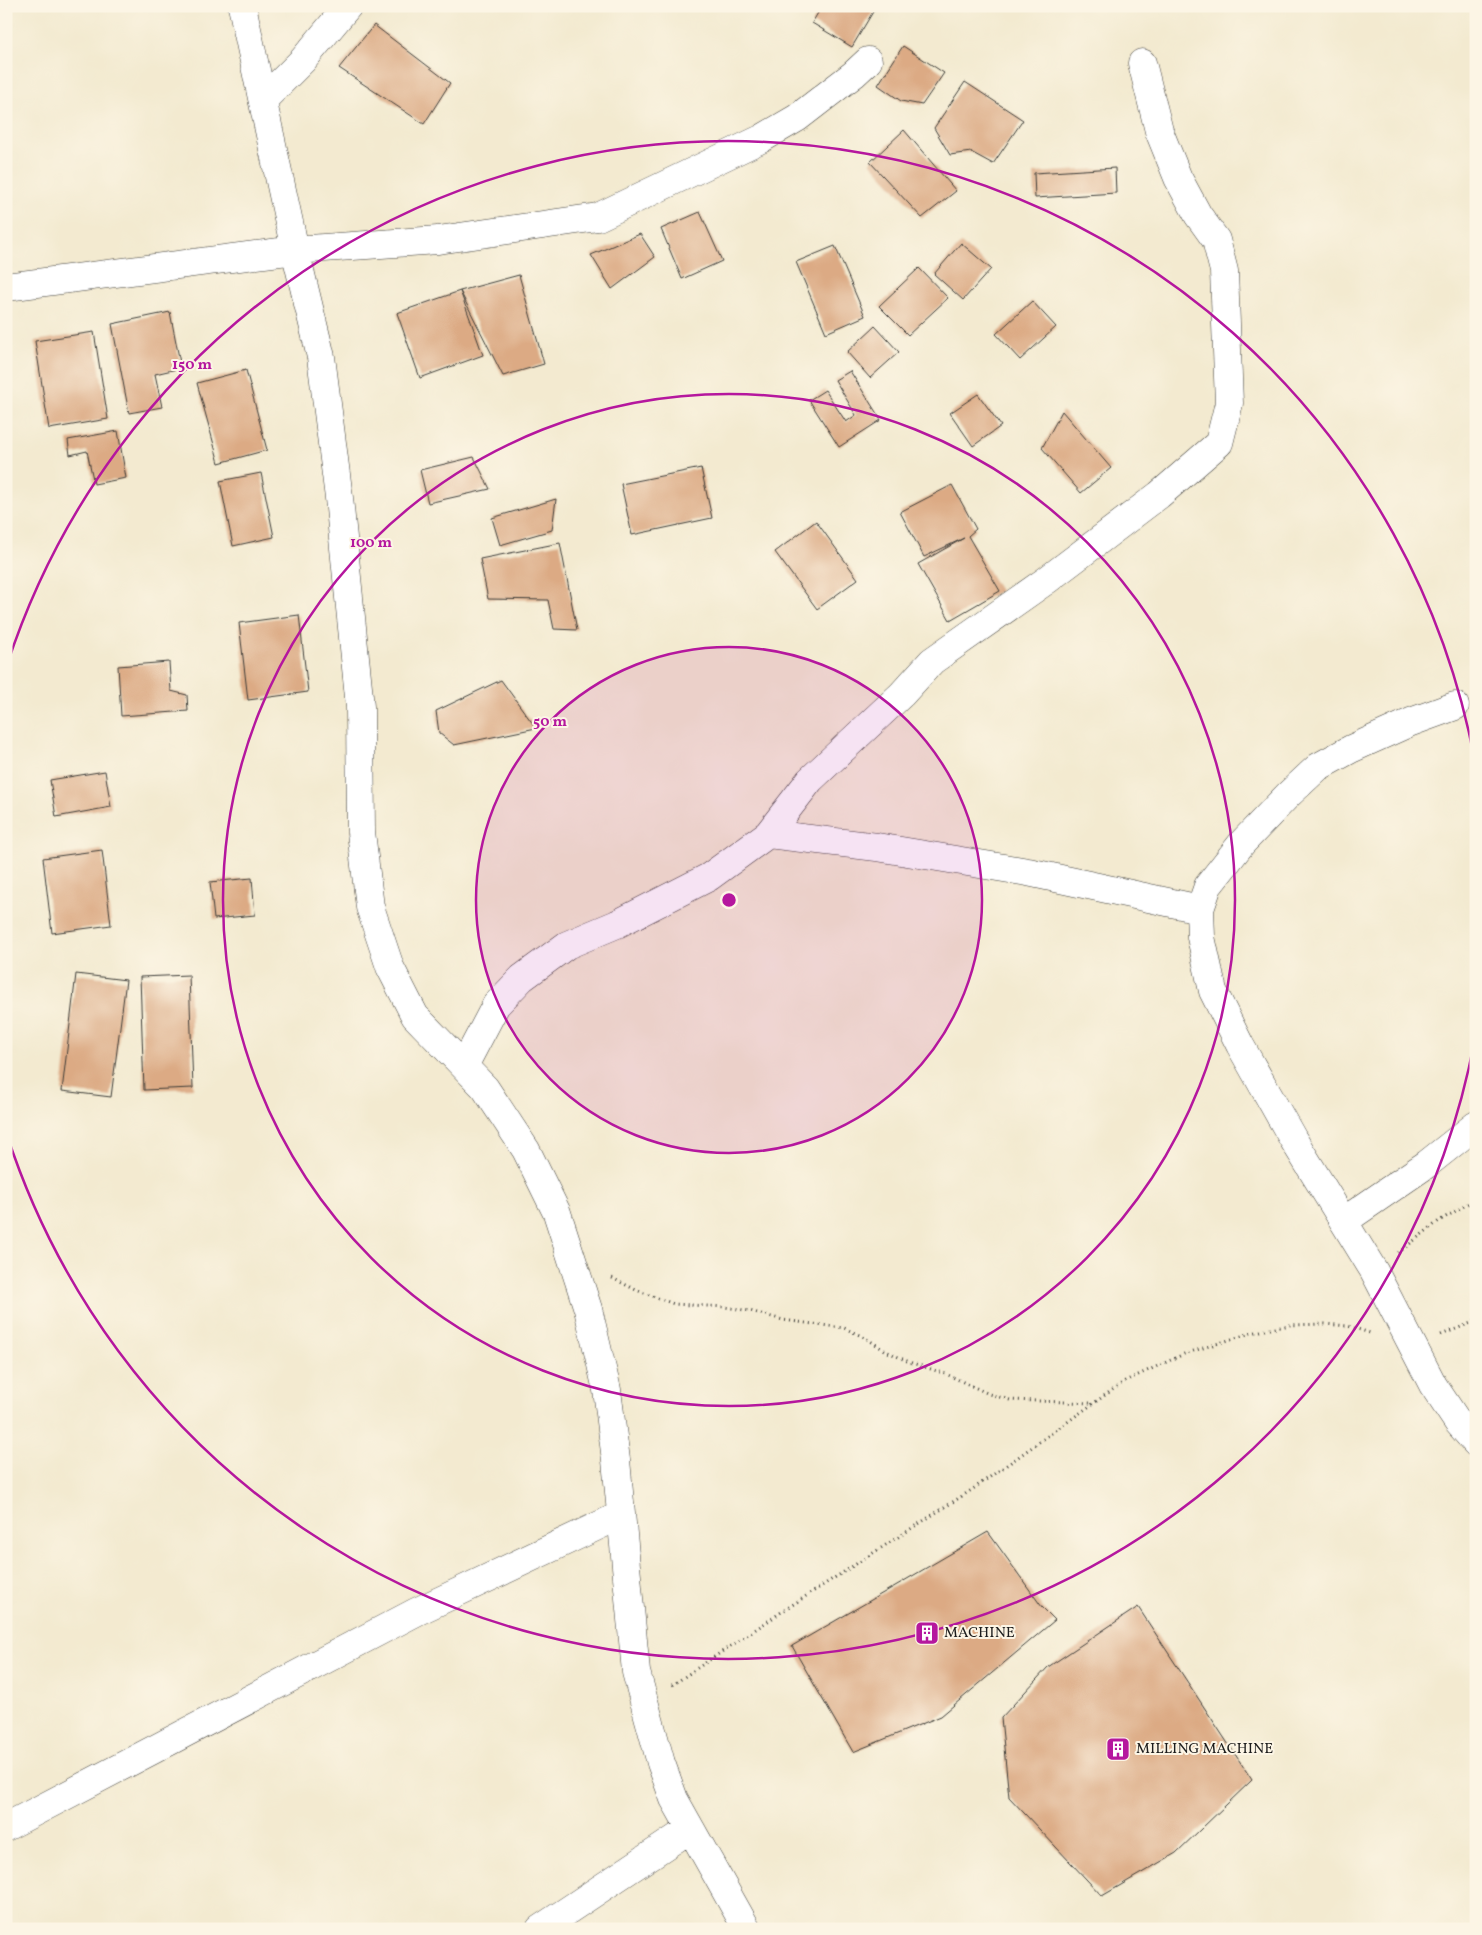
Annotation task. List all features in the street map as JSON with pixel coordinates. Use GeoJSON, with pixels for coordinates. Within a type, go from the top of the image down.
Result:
{"type":"FeatureCollection","features":[{"type":"Feature","properties":{"kind":"street"},"geometry":{"type":"LineString","coordinates":[[242,6],[295,250],[321,357],[339,498],[360,707],[361,832],[370,907],[390,967],[415,1016],[485,1088],[526,1150],[557,1213],[588,1309],[607,1390],[636,1672],[661,1763],[674,1799],[747,1929]]}},
{"type":"Feature","properties":{"kind":"street"},"geometry":{"type":"LineString","coordinates":[[263,100],[303,60],[348,6]]}},
{"type":"Feature","properties":{"kind":"street"},"geometry":{"type":"LineString","coordinates":[[6,287],[295,250],[438,240],[598,217],[768,135],[797,118],[868,61]]}},
{"type":"Feature","properties":{"kind":"street"},"geometry":{"type":"LineString","coordinates":[[464,1066],[496,1005],[522,978],[566,945],[617,924],[709,877],[768,834],[810,780],[902,694],[932,661],[1047,580],[1159,495],[1219,443],[1229,403],[1224,271],[1216,240],[1198,215],[1178,178],[1165,147],[1159,131],[1142,63]]}},
{"type":"Feature","properties":{"kind":"street"},"geometry":{"type":"LineString","coordinates":[[1455,706],[1411,722],[1368,741],[1318,767],[1242,843],[1208,886],[1200,909],[1201,937],[1213,991],[1244,1054],[1374,1271],[1433,1385],[1457,1421],[1476,1443]]}},
{"type":"Feature","properties":{"kind":"street"},"geometry":{"type":"LineString","coordinates":[[768,834],[877,847],[1028,872],[1200,909]]}},
{"type":"Feature","properties":{"kind":"street"},"geometry":{"type":"LineString","coordinates":[[1344,1221],[1427,1164],[1476,1125]]}},
{"type":"Feature","properties":{"kind":"street"},"geometry":{"type":"LineString","coordinates":[[6,1827],[416,1612],[621,1515]]}},
{"type":"Feature","properties":{"kind":"street"},"geometry":{"type":"LineString","coordinates":[[540,1929],[690,1829]]}},
{"type":"Feature","properties":{"kind":"path"},"geometry":{"type":"LineString","coordinates":[[1374,1271],[1439,1221],[1476,1199]]}},
{"type":"Feature","properties":{"kind":"path"},"geometry":{"type":"LineString","coordinates":[[573,1260],[636,1290],[674,1304],[725,1307],[750,1311],[783,1320],[844,1328],[864,1337],[886,1352],[909,1362],[946,1374],[990,1394],[1010,1400],[1093,1403]]}},
{"type":"Feature","properties":{"kind":"path"},"geometry":{"type":"LineString","coordinates":[[645,1703],[788,1607],[973,1489],[1124,1381],[1184,1354],[1251,1333],[1290,1325],[1325,1324],[1348,1326],[1412,1346]]}},
{"type":"Feature","properties":{"kind":"building"},"geometry":{"type":"Polygon","coordinates":[[[822,6],[867,6],[874,10],[852,47],[812,23],[822,6]]]}},
{"type":"Feature","properties":{"kind":"building"},"geometry":{"type":"Polygon","coordinates":[[[374,25],[450,83],[424,124],[339,68],[374,25]]]}},
{"type":"Feature","properties":{"kind":"building"},"geometry":{"type":"Polygon","coordinates":[[[903,46],[944,73],[922,105],[901,101],[878,85],[903,46]]]}},
{"type":"Feature","properties":{"kind":"building"},"geometry":{"type":"Polygon","coordinates":[[[965,82],[1023,120],[993,164],[971,152],[950,155],[934,128],[965,82]]]}},
{"type":"Feature","properties":{"kind":"building"},"geometry":{"type":"Polygon","coordinates":[[[904,130],[956,191],[922,218],[870,162],[904,130]]]}},
{"type":"Feature","properties":{"kind":"building"},"geometry":{"type":"Polygon","coordinates":[[[1115,168],[1116,193],[1035,198],[1034,173],[1115,168]]]}},
{"type":"Feature","properties":{"kind":"building"},"geometry":{"type":"Polygon","coordinates":[[[700,212],[722,261],[682,279],[661,229],[700,212]]]}},
{"type":"Feature","properties":{"kind":"building"},"geometry":{"type":"Polygon","coordinates":[[[640,234],[655,257],[612,289],[591,255],[640,234]]]}},
{"type":"Feature","properties":{"kind":"building"},"geometry":{"type":"Polygon","coordinates":[[[961,243],[991,269],[963,300],[934,274],[961,243]]]}},
{"type":"Feature","properties":{"kind":"building"},"geometry":{"type":"Polygon","coordinates":[[[835,246],[865,316],[826,333],[796,262],[835,246]]]}},
{"type":"Feature","properties":{"kind":"building"},"geometry":{"type":"Polygon","coordinates":[[[919,268],[948,298],[908,335],[879,306],[919,268]]]}},
{"type":"Feature","properties":{"kind":"building"},"geometry":{"type":"Polygon","coordinates":[[[519,275],[544,364],[503,376],[460,291],[519,275]]]}},
{"type":"Feature","properties":{"kind":"building"},"geometry":{"type":"Polygon","coordinates":[[[460,291],[483,355],[420,378],[397,313],[460,291]]]}},
{"type":"Feature","properties":{"kind":"building"},"geometry":{"type":"Polygon","coordinates":[[[1032,301],[1056,327],[1020,360],[996,334],[1032,301]]]}},
{"type":"Feature","properties":{"kind":"building"},"geometry":{"type":"Polygon","coordinates":[[[170,312],[181,368],[155,374],[162,407],[129,413],[112,324],[170,312]]]}},
{"type":"Feature","properties":{"kind":"building"},"geometry":{"type":"Polygon","coordinates":[[[875,326],[899,352],[870,378],[847,352],[875,326]]]}},
{"type":"Feature","properties":{"kind":"building"},"geometry":{"type":"Polygon","coordinates":[[[94,332],[108,419],[49,429],[35,341],[94,332]]]}},
{"type":"Feature","properties":{"kind":"building"},"geometry":{"type":"Polygon","coordinates":[[[246,370],[267,450],[219,463],[197,383],[246,370]]]}},
{"type":"Feature","properties":{"kind":"building"},"geometry":{"type":"Polygon","coordinates":[[[850,371],[881,420],[839,447],[809,400],[825,390],[846,422],[856,415],[835,380],[850,371]]]}},
{"type":"Feature","properties":{"kind":"building"},"geometry":{"type":"Polygon","coordinates":[[[978,394],[1001,426],[973,446],[950,413],[978,394]]]}},
{"type":"Feature","properties":{"kind":"building"},"geometry":{"type":"Polygon","coordinates":[[[1062,411],[1111,468],[1081,493],[1042,448],[1062,411]]]}},
{"type":"Feature","properties":{"kind":"building"},"geometry":{"type":"Polygon","coordinates":[[[118,431],[126,478],[94,484],[87,451],[70,455],[68,440],[118,431]]]}},
{"type":"Feature","properties":{"kind":"building"},"geometry":{"type":"Polygon","coordinates":[[[474,457],[490,489],[428,503],[420,470],[474,457]]]}},
{"type":"Feature","properties":{"kind":"building"},"geometry":{"type":"Polygon","coordinates":[[[701,468],[712,518],[632,535],[621,484],[701,468]]]}},
{"type":"Feature","properties":{"kind":"building"},"geometry":{"type":"Polygon","coordinates":[[[261,473],[274,537],[233,546],[220,481],[261,473]]]}},
{"type":"Feature","properties":{"kind":"building"},"geometry":{"type":"Polygon","coordinates":[[[952,485],[976,529],[968,536],[1000,591],[950,620],[918,564],[964,538],[924,557],[900,512],[952,485]]]}},
{"type":"Feature","properties":{"kind":"building"},"geometry":{"type":"Polygon","coordinates":[[[556,499],[552,530],[500,545],[492,518],[556,499]]]}},
{"type":"Feature","properties":{"kind":"building"},"geometry":{"type":"Polygon","coordinates":[[[816,521],[858,579],[817,609],[775,552],[816,521]]]}},
{"type":"Feature","properties":{"kind":"building"},"geometry":{"type":"Polygon","coordinates":[[[560,543],[577,630],[554,629],[548,600],[488,599],[480,559],[560,543]]]}},
{"type":"Feature","properties":{"kind":"building"},"geometry":{"type":"Polygon","coordinates":[[[299,615],[308,692],[248,700],[239,623],[299,615]]]}},
{"type":"Feature","properties":{"kind":"building"},"geometry":{"type":"Polygon","coordinates":[[[169,662],[171,691],[187,695],[188,711],[121,716],[118,666],[169,662]]]}},
{"type":"Feature","properties":{"kind":"building"},"geometry":{"type":"Polygon","coordinates":[[[501,680],[536,728],[454,745],[439,733],[436,711],[501,680]]]}},
{"type":"Feature","properties":{"kind":"building"},"geometry":{"type":"Polygon","coordinates":[[[105,771],[111,807],[56,817],[50,780],[105,771]]]}},
{"type":"Feature","properties":{"kind":"building"},"geometry":{"type":"Polygon","coordinates":[[[102,850],[111,925],[52,933],[43,858],[102,850]]]}},
{"type":"Feature","properties":{"kind":"building"},"geometry":{"type":"Polygon","coordinates":[[[252,878],[255,915],[214,919],[210,882],[252,878]]]}},
{"type":"Feature","properties":{"kind":"building"},"geometry":{"type":"Polygon","coordinates":[[[76,974],[126,980],[111,1097],[62,1091],[76,974]]]}},
{"type":"Feature","properties":{"kind":"building"},"geometry":{"type":"Polygon","coordinates":[[[189,975],[193,1088],[144,1090],[140,977],[189,975]]]}},
{"type":"Feature","properties":{"kind":"building","name":"MACHINE"},"geometry":{"type":"Polygon","coordinates":[[[988,1532],[1042,1607],[1055,1620],[941,1716],[853,1752],[792,1646],[988,1532]]]}},
{"type":"Feature","properties":{"kind":"building","name":"MILLING MACHINE"},"geometry":{"type":"Polygon","coordinates":[[[1138,1607],[1252,1780],[1176,1853],[1102,1896],[1009,1797],[1001,1718],[1048,1667],[1138,1607]]]}},
{"type":"Feature","properties":{"kind":"place","name":"MACHINE"},"geometry":{"type":"Point","coordinates":[927,1633]}},
{"type":"Feature","properties":{"kind":"place","name":"MILLING MACHINE"},"geometry":{"type":"Point","coordinates":[1118,1749]}}]}
